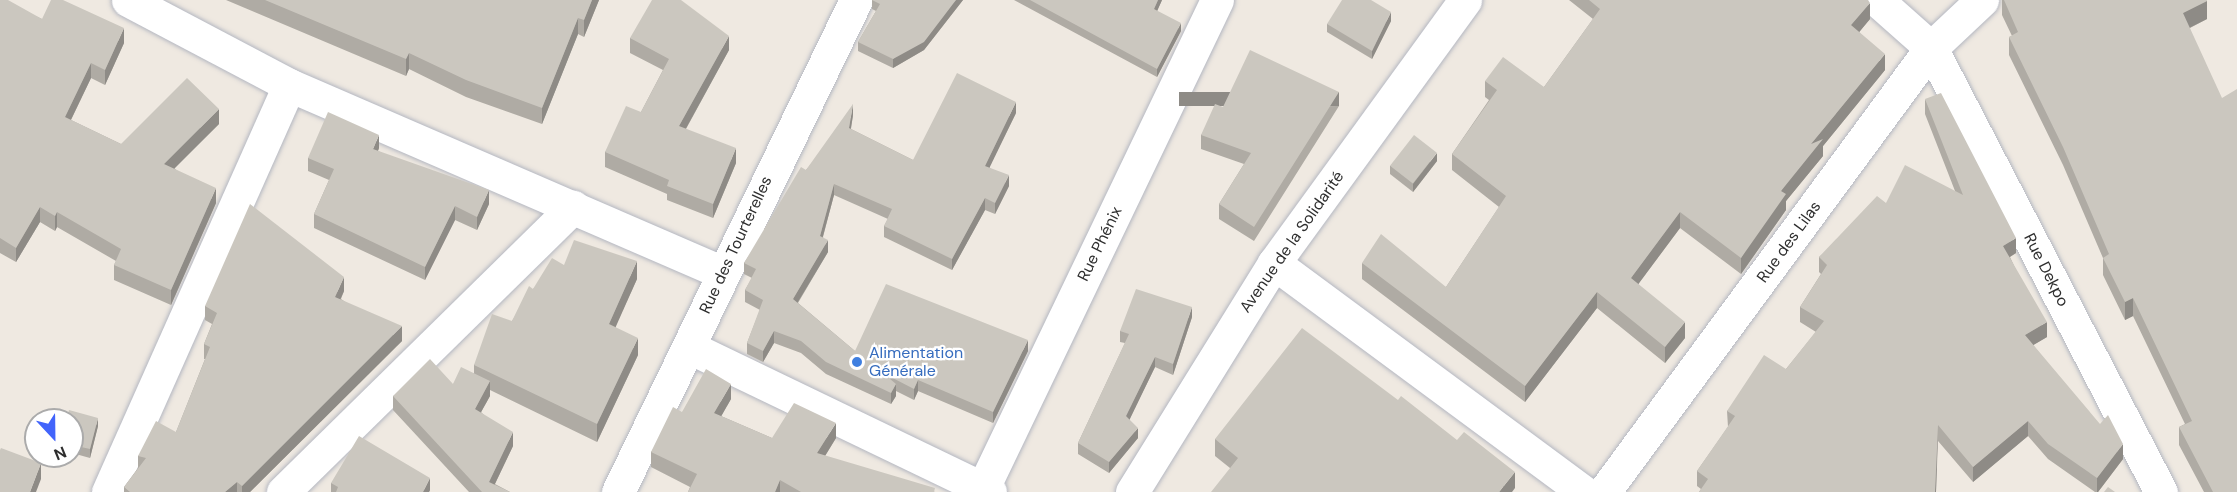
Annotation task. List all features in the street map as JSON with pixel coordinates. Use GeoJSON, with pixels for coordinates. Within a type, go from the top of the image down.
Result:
{"type":"FeatureCollection","features":[{"type":"Feature","properties":{"kind":"street"},"geometry":{"type":"LineString","coordinates":[[128,0],[289,85],[721,272]]}},
{"type":"Feature","properties":{"kind":"street","name":"Rue des Tourterelles"},"geometry":{"type":"LineString","coordinates":[[618,492],[688,347],[721,272],[856,0]]}},
{"type":"Feature","properties":{"kind":"street","name":"Rue Phénix"},"geometry":{"type":"LineString","coordinates":[[986,490],[1217,0]]}},
{"type":"Feature","properties":{"kind":"street","name":"Avenue de la Solidarité"},"geometry":{"type":"LineString","coordinates":[[1132,492],[1274,263],[1465,0]]}},
{"type":"Feature","properties":{"kind":"street"},"geometry":{"type":"LineString","coordinates":[[1877,0],[1931,48]]}},
{"type":"Feature","properties":{"kind":"street","name":"Rue des Lilas"},"geometry":{"type":"LineString","coordinates":[[1604,492],[1931,48],[1982,0]]}},
{"type":"Feature","properties":{"kind":"street","name":"Rue Dekpo"},"geometry":{"type":"LineString","coordinates":[[1931,48],[2161,492]]}},
{"type":"Feature","properties":{"kind":"street"},"geometry":{"type":"LineString","coordinates":[[108,492],[289,85]]}},
{"type":"Feature","properties":{"kind":"street"},"geometry":{"type":"LineString","coordinates":[[283,492],[573,207]]}},
{"type":"Feature","properties":{"kind":"street"},"geometry":{"type":"LineString","coordinates":[[1274,263],[1584,492]]}},
{"type":"Feature","properties":{"kind":"street"},"geometry":{"type":"LineString","coordinates":[[688,347],[986,490]]}},
{"type":"Feature","properties":{"kind":"building"},"geometry":{"type":"Polygon","coordinates":[[[0,0],[8,0],[42,19],[51,0],[63,0],[124,28],[105,70],[91,63],[65,117],[121,144],[187,78],[219,109],[164,164],[216,188],[171,290],[114,265],[121,249],[57,212],[55,216],[40,207],[16,248],[0,238],[0,0]]]}},
{"type":"Feature","properties":{"kind":"building"},"geometry":{"type":"Polygon","coordinates":[[[265,0],[592,0],[584,20],[578,18],[542,108],[466,80],[409,53],[406,59],[265,0]]]}},
{"type":"Feature","properties":{"kind":"building"},"geometry":{"type":"Polygon","coordinates":[[[652,0],[681,0],[729,36],[679,126],[736,148],[713,204],[667,186],[669,180],[605,152],[626,106],[641,112],[669,59],[630,38],[652,0]]]}},
{"type":"Feature","properties":{"kind":"building"},"geometry":{"type":"Polygon","coordinates":[[[872,0],[956,0],[924,42],[893,59],[858,42],[880,4],[872,0]]]}},
{"type":"Feature","properties":{"kind":"building"},"geometry":{"type":"Polygon","coordinates":[[[1030,0],[1158,0],[1154,9],[1181,23],[1157,69],[1030,0]]]}},
{"type":"Feature","properties":{"kind":"building"},"geometry":{"type":"Polygon","coordinates":[[[1342,0],[1371,0],[1391,12],[1372,51],[1327,24],[1342,0]]]}},
{"type":"Feature","properties":{"kind":"building"},"geometry":{"type":"Polygon","coordinates":[[[1589,0],[1868,0],[1870,3],[1851,25],[1885,54],[1811,144],[1823,139],[1781,191],[1786,194],[1741,258],[1680,212],[1631,278],[1685,322],[1665,347],[1597,292],[1525,386],[1362,263],[1381,234],[1446,287],[1506,196],[1452,154],[1497,90],[1485,81],[1503,57],[1544,87],[1600,9],[1589,0]]]}},
{"type":"Feature","properties":{"kind":"building"},"geometry":{"type":"Polygon","coordinates":[[[2004,0],[2207,0],[2183,13],[2222,98],[2237,89],[2237,492],[2213,492],[2179,427],[2192,421],[2133,298],[2125,302],[2103,258],[2109,254],[2063,147],[2009,37],[2018,32],[2004,0]]]}},
{"type":"Feature","properties":{"kind":"building"},"geometry":{"type":"Polygon","coordinates":[[[1250,50],[1339,92],[1254,227],[1219,204],[1251,153],[1201,135],[1215,104],[1223,107],[1250,50]]]}},
{"type":"Feature","properties":{"kind":"building"},"geometry":{"type":"Polygon","coordinates":[[[957,73],[1016,102],[985,166],[1009,175],[995,203],[985,198],[952,259],[884,226],[892,209],[834,184],[820,236],[828,240],[793,299],[855,351],[886,284],[1028,340],[993,412],[918,380],[914,389],[883,373],[896,384],[891,393],[826,362],[801,341],[774,331],[763,351],[747,343],[763,300],[745,290],[756,269],[744,263],[801,167],[806,170],[853,104],[849,128],[913,160],[957,73]]]}},
{"type":"Feature","properties":{"kind":"building"},"geometry":{"type":"Polygon","coordinates":[[[1941,93],[2016,238],[2003,246],[2047,322],[2025,335],[2100,424],[2108,415],[2123,444],[2097,478],[2048,444],[2028,421],[1973,467],[1938,425],[1935,492],[1699,492],[1708,479],[1697,471],[1735,416],[1727,411],[1764,355],[1786,369],[1824,321],[1800,307],[1827,265],[1819,257],[1877,196],[1886,203],[1905,165],[1963,195],[1925,99],[1941,93]]]}},
{"type":"Feature","properties":{"kind":"building"},"geometry":{"type":"Polygon","coordinates":[[[328,112],[379,135],[373,149],[489,190],[477,217],[455,206],[425,267],[314,214],[334,169],[308,158],[328,112]]]}},
{"type":"Feature","properties":{"kind":"building"},"geometry":{"type":"Polygon","coordinates":[[[1414,135],[1437,153],[1413,184],[1390,166],[1414,135]]]}},
{"type":"Feature","properties":{"kind":"building"},"geometry":{"type":"Polygon","coordinates":[[[250,204],[344,277],[335,297],[402,326],[242,486],[237,482],[225,492],[130,492],[124,487],[146,458],[138,456],[156,421],[176,432],[210,347],[204,344],[217,313],[205,306],[250,204]]]}},
{"type":"Feature","properties":{"kind":"building"},"geometry":{"type":"Polygon","coordinates":[[[574,240],[637,261],[609,324],[638,338],[597,424],[474,365],[492,314],[512,321],[529,286],[533,289],[552,258],[564,265],[574,240]]]}},
{"type":"Feature","properties":{"kind":"building"},"geometry":{"type":"Polygon","coordinates":[[[1136,289],[1192,307],[1173,364],[1155,357],[1126,416],[1138,428],[1109,462],[1078,443],[1129,334],[1120,331],[1136,289]]]}},
{"type":"Feature","properties":{"kind":"building"},"geometry":{"type":"Polygon","coordinates":[[[1302,328],[1398,400],[1401,396],[1457,440],[1464,432],[1515,472],[1499,492],[1211,492],[1238,458],[1215,439],[1302,328]]]}},
{"type":"Feature","properties":{"kind":"building"},"geometry":{"type":"Polygon","coordinates":[[[430,359],[453,384],[461,367],[490,381],[475,409],[513,432],[489,482],[510,492],[482,492],[393,396],[430,359]]]}},
{"type":"Feature","properties":{"kind":"building"},"geometry":{"type":"Polygon","coordinates":[[[706,369],[731,384],[714,413],[772,438],[794,403],[836,423],[817,453],[935,488],[934,492],[801,492],[780,480],[775,492],[688,492],[697,474],[651,452],[673,407],[682,412],[706,369]]]}},
{"type":"Feature","properties":{"kind":"building"},"geometry":{"type":"Polygon","coordinates":[[[84,414],[98,418],[90,449],[84,448],[84,414]]]}},
{"type":"Feature","properties":{"kind":"building"},"geometry":{"type":"Polygon","coordinates":[[[359,436],[430,478],[423,492],[336,492],[338,487],[331,483],[359,436]]]}},
{"type":"Feature","properties":{"kind":"building"},"geometry":{"type":"Polygon","coordinates":[[[1,448],[24,457],[24,468],[39,468],[30,492],[0,492],[1,448]]]}},
{"type":"Feature","properties":{"kind":"building"},"geometry":{"type":"Polygon","coordinates":[[[2108,487],[2115,492],[2104,492],[2108,487]]]}},
{"type":"Feature","properties":{"kind":"place","name":"Alimentation Générale"},"geometry":{"type":"Point","coordinates":[857,362]}}]}
